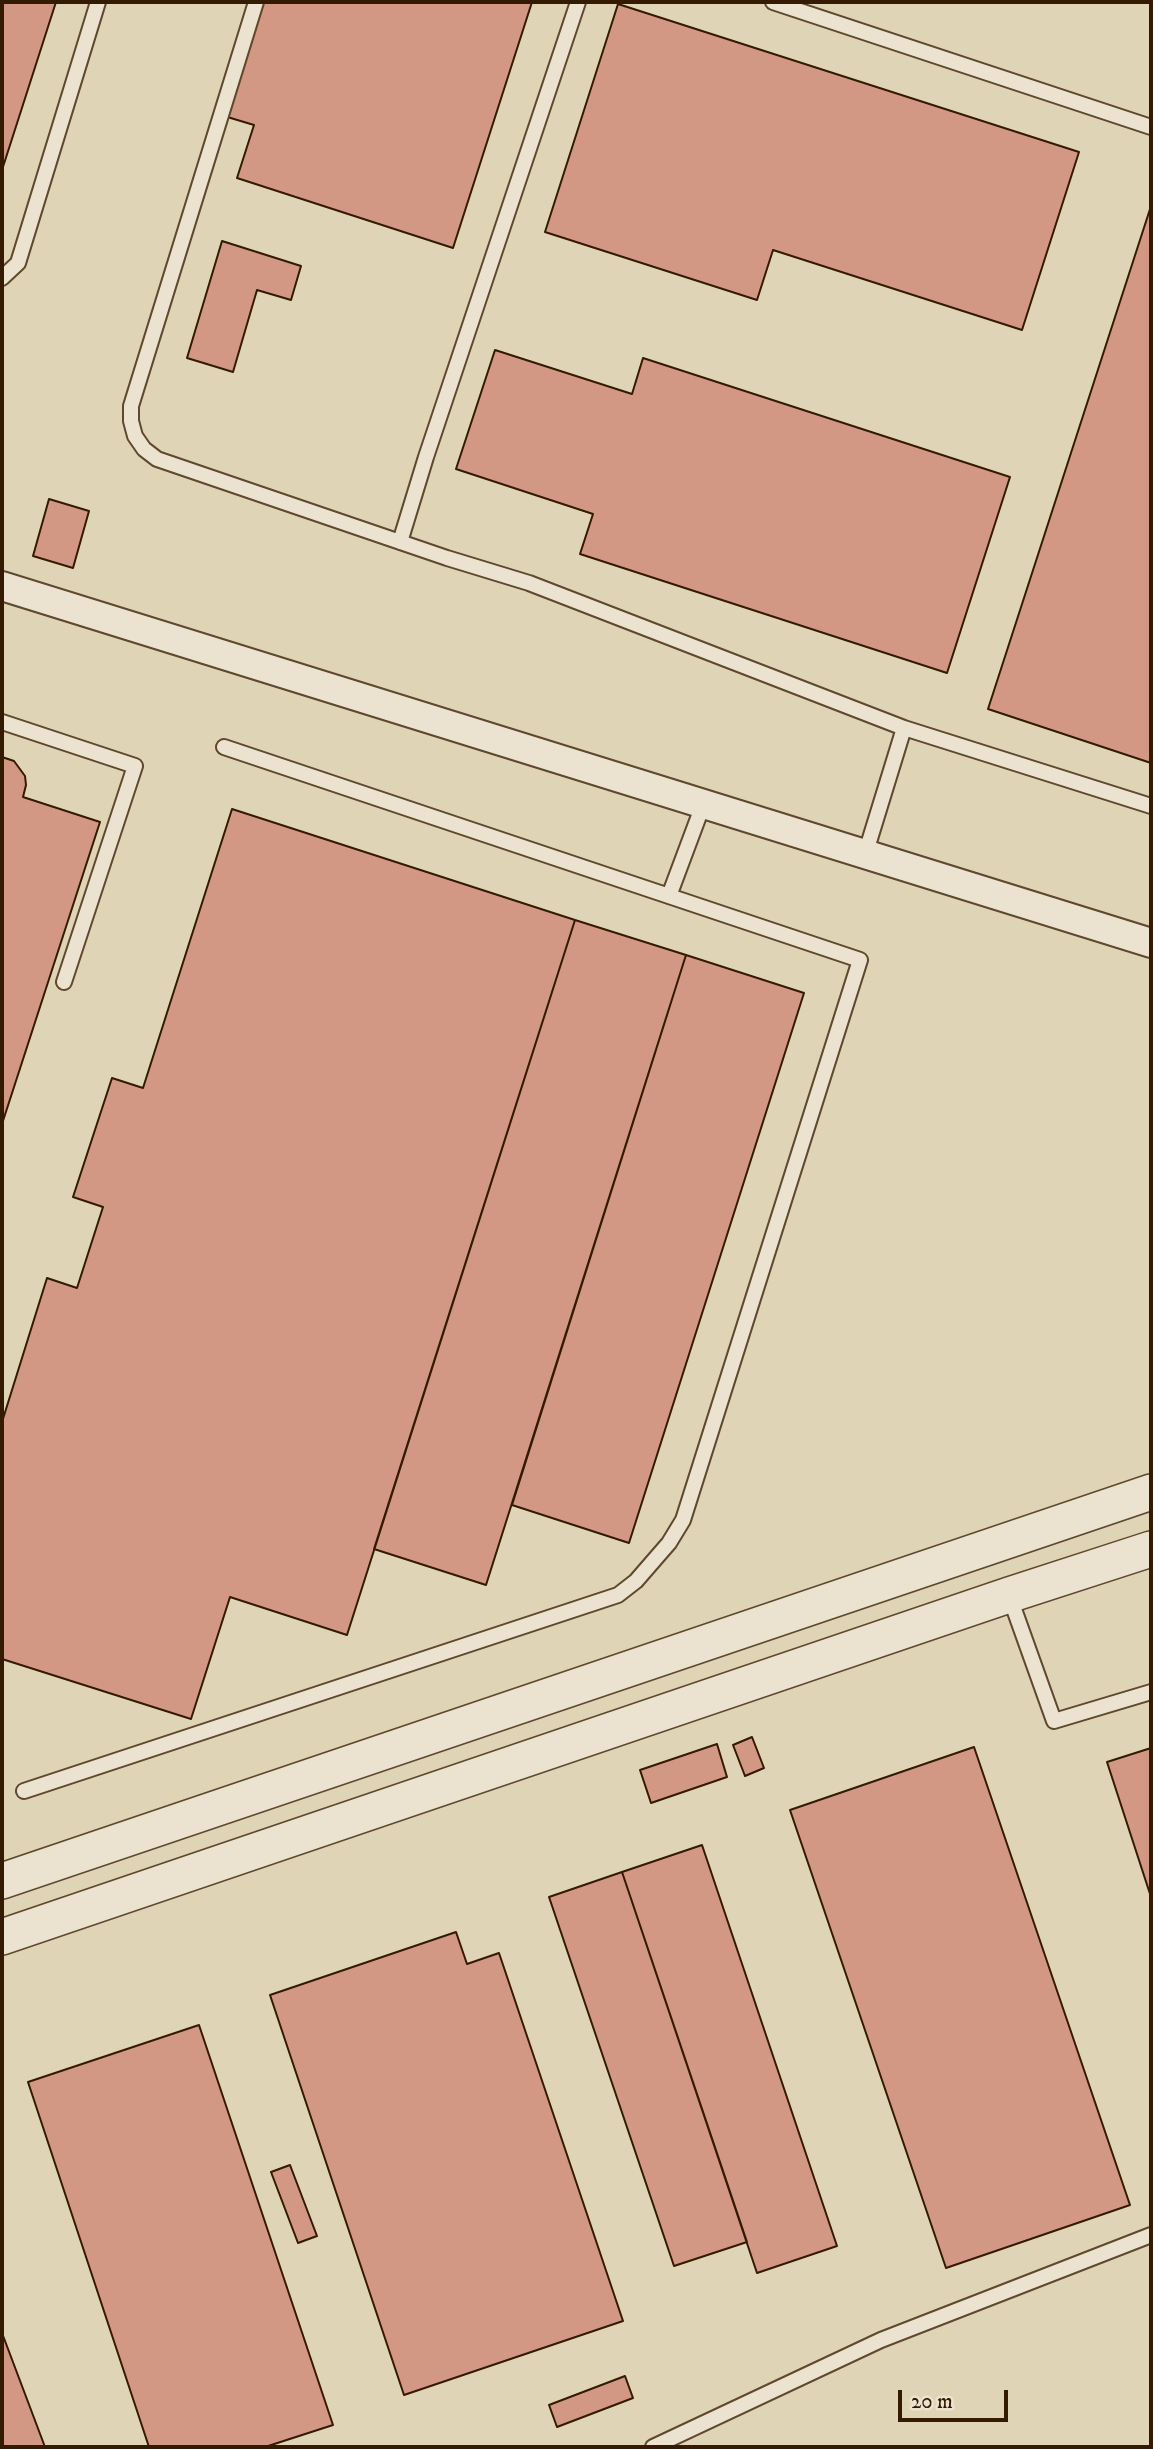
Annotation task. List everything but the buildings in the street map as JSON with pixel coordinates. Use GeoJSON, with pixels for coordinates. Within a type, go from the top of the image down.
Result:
{"type":"FeatureCollection","features":[{"type":"Feature","properties":{"kind":"street"},"geometry":{"type":"LineString","coordinates":[[2,586],[1151,943]]}},
{"type":"Feature","properties":{"kind":"street"},"geometry":{"type":"LineString","coordinates":[[2,1881],[1151,1492]]}},
{"type":"Feature","properties":{"kind":"street"},"geometry":{"type":"LineString","coordinates":[[995,1545],[1009,1595]]}},
{"type":"Feature","properties":{"kind":"street"},"geometry":{"type":"LineString","coordinates":[[2,1937],[1151,1549]]}},
{"type":"Feature","properties":{"kind":"lane"},"geometry":{"type":"LineString","coordinates":[[2,278],[18,263],[98,2]]}},
{"type":"Feature","properties":{"kind":"lane"},"geometry":{"type":"LineString","coordinates":[[256,2],[131,406],[133,428],[144,449],[157,459],[528,583],[904,728],[1151,806]]}},
{"type":"Feature","properties":{"kind":"lane"},"geometry":{"type":"LineString","coordinates":[[400,542],[578,2]]}},
{"type":"Feature","properties":{"kind":"lane"},"geometry":{"type":"LineString","coordinates":[[773,2],[1151,127]]}},
{"type":"Feature","properties":{"kind":"lane"},"geometry":{"type":"LineString","coordinates":[[2,722],[135,766],[64,982]]}},
{"type":"Feature","properties":{"kind":"lane"},"geometry":{"type":"LineString","coordinates":[[865,855],[904,728]]}},
{"type":"Feature","properties":{"kind":"lane"},"geometry":{"type":"LineString","coordinates":[[24,1791],[618,1595],[636,1581],[669,1543],[683,1520],[860,960],[224,747]]}},
{"type":"Feature","properties":{"kind":"lane"},"geometry":{"type":"LineString","coordinates":[[669,896],[703,805]]}},
{"type":"Feature","properties":{"kind":"lane"},"geometry":{"type":"LineString","coordinates":[[1009,1595],[1054,1721],[1151,1692]]}},
{"type":"Feature","properties":{"kind":"lane"},"geometry":{"type":"LineString","coordinates":[[653,2447],[881,2340],[1151,2235]]}}]}
